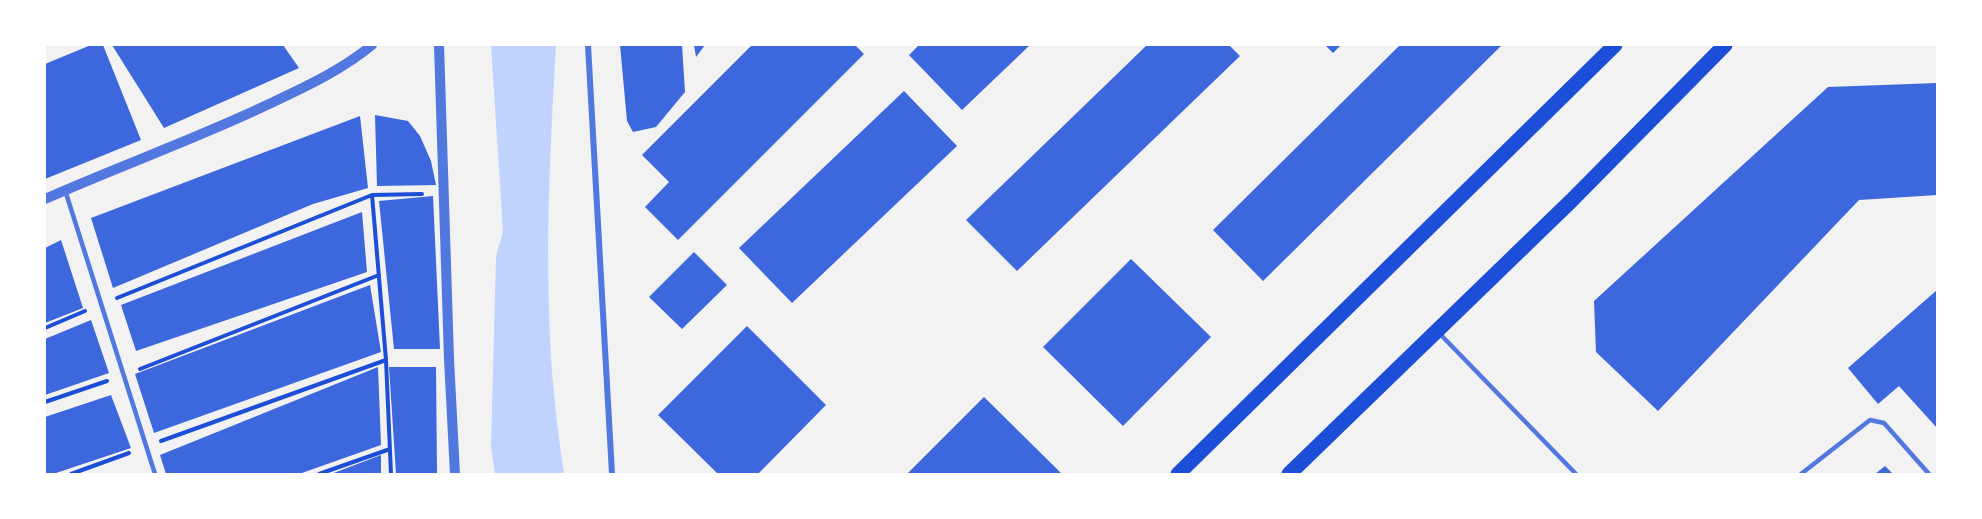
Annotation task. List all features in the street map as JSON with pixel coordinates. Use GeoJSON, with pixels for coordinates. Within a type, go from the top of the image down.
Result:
{"type":"FeatureCollection","features":[{"type":"Feature","properties":{"kind":"main road"},"geometry":{"type":"LineString","coordinates":[[1289,474],[1572,200],[1725,45]]}},
{"type":"Feature","properties":{"kind":"main road"},"geometry":{"type":"LineString","coordinates":[[1178,474],[1607,48]]}},
{"type":"Feature","properties":{"kind":"street"},"geometry":{"type":"LineString","coordinates":[[45,199],[176,146],[284,97],[357,58],[372,45]]}},
{"type":"Feature","properties":{"kind":"street"},"geometry":{"type":"LineString","coordinates":[[439,45],[455,474]]}},
{"type":"Feature","properties":{"kind":"street"},"geometry":{"type":"LineString","coordinates":[[588,45],[612,474]]}},
{"type":"Feature","properties":{"kind":"lane"},"geometry":{"type":"LineString","coordinates":[[65,190],[155,474]]}},
{"type":"Feature","properties":{"kind":"lane"},"geometry":{"type":"LineString","coordinates":[[1437,331],[1576,474]]}},
{"type":"Feature","properties":{"kind":"lane"},"geometry":{"type":"LineString","coordinates":[[1801,474],[1870,420],[1884,423],[1929,474]]}},
{"type":"Feature","properties":{"kind":"path"},"geometry":{"type":"LineString","coordinates":[[45,328],[372,195],[444,193]]}},
{"type":"Feature","properties":{"kind":"path"},"geometry":{"type":"LineString","coordinates":[[372,195],[386,360],[391,474]]}},
{"type":"Feature","properties":{"kind":"path"},"geometry":{"type":"LineString","coordinates":[[45,402],[123,375],[379,275]]}},
{"type":"Feature","properties":{"kind":"path"},"geometry":{"type":"LineString","coordinates":[[71,474],[386,360]]}},
{"type":"Feature","properties":{"kind":"path"},"geometry":{"type":"LineString","coordinates":[[320,474],[390,449]]}},
{"type":"Feature","properties":{"kind":"water"},"geometry":{"type":"Polygon","coordinates":[[[491,45],[556,45],[548,277],[552,372],[564,474],[495,474],[491,446],[496,257],[503,231],[491,45]]]}},
{"type":"Feature","properties":{"kind":"building"},"geometry":{"type":"Polygon","coordinates":[[[91,45],[103,45],[141,140],[45,179],[45,64],[91,45]]]}},
{"type":"Feature","properties":{"kind":"building"},"geometry":{"type":"Polygon","coordinates":[[[112,45],[283,45],[299,68],[164,128],[112,45]]]}},
{"type":"Feature","properties":{"kind":"building"},"geometry":{"type":"Polygon","coordinates":[[[620,45],[682,45],[685,92],[656,127],[633,132],[627,121],[620,45]]]}},
{"type":"Feature","properties":{"kind":"building"},"geometry":{"type":"Polygon","coordinates":[[[694,45],[705,45],[696,57],[694,45]]]}},
{"type":"Feature","properties":{"kind":"building"},"geometry":{"type":"Polygon","coordinates":[[[752,45],[855,45],[864,54],[678,240],[645,207],[669,182],[642,155],[752,45]]]}},
{"type":"Feature","properties":{"kind":"building"},"geometry":{"type":"Polygon","coordinates":[[[919,45],[1030,45],[962,110],[909,55],[919,45]]]}},
{"type":"Feature","properties":{"kind":"building"},"geometry":{"type":"Polygon","coordinates":[[[1147,45],[1229,45],[1240,56],[1017,271],[966,220],[1147,45]]]}},
{"type":"Feature","properties":{"kind":"building"},"geometry":{"type":"Polygon","coordinates":[[[1325,45],[1341,45],[1333,53],[1325,45]]]}},
{"type":"Feature","properties":{"kind":"building"},"geometry":{"type":"Polygon","coordinates":[[[1400,45],[1502,45],[1263,281],[1213,230],[1400,45]]]}},
{"type":"Feature","properties":{"kind":"building"},"geometry":{"type":"Polygon","coordinates":[[[1937,83],[1937,195],[1859,200],[1658,411],[1596,352],[1594,301],[1828,87],[1937,83]]]}},
{"type":"Feature","properties":{"kind":"building"},"geometry":{"type":"Polygon","coordinates":[[[904,91],[957,146],[792,303],[739,248],[904,91]]]}},
{"type":"Feature","properties":{"kind":"building"},"geometry":{"type":"Polygon","coordinates":[[[375,115],[408,121],[420,136],[431,161],[436,185],[377,186],[375,115]]]}},
{"type":"Feature","properties":{"kind":"building"},"geometry":{"type":"Polygon","coordinates":[[[360,116],[368,188],[313,204],[113,288],[91,218],[360,116]]]}},
{"type":"Feature","properties":{"kind":"building"},"geometry":{"type":"Polygon","coordinates":[[[433,196],[440,349],[394,349],[379,201],[433,196]]]}},
{"type":"Feature","properties":{"kind":"building"},"geometry":{"type":"Polygon","coordinates":[[[362,212],[367,272],[136,351],[121,305],[362,212]]]}},
{"type":"Feature","properties":{"kind":"building"},"geometry":{"type":"Polygon","coordinates":[[[61,240],[83,308],[45,323],[45,248],[61,240]]]}},
{"type":"Feature","properties":{"kind":"building"},"geometry":{"type":"Polygon","coordinates":[[[694,252],[727,285],[682,329],[649,297],[694,252]]]}},
{"type":"Feature","properties":{"kind":"building"},"geometry":{"type":"Polygon","coordinates":[[[1131,259],[1211,337],[1123,426],[1043,347],[1131,259]]]}},
{"type":"Feature","properties":{"kind":"building"},"geometry":{"type":"Polygon","coordinates":[[[370,285],[381,352],[154,433],[135,374],[370,285]]]}},
{"type":"Feature","properties":{"kind":"building"},"geometry":{"type":"Polygon","coordinates":[[[1937,290],[1937,428],[1899,386],[1878,404],[1848,368],[1937,290]]]}},
{"type":"Feature","properties":{"kind":"building"},"geometry":{"type":"Polygon","coordinates":[[[91,320],[109,373],[45,395],[45,339],[91,320]]]}},
{"type":"Feature","properties":{"kind":"building"},"geometry":{"type":"Polygon","coordinates":[[[747,326],[826,405],[758,474],[718,474],[658,415],[747,326]]]}},
{"type":"Feature","properties":{"kind":"building"},"geometry":{"type":"Polygon","coordinates":[[[378,367],[381,445],[299,474],[166,474],[160,455],[378,367]]]}},
{"type":"Feature","properties":{"kind":"building"},"geometry":{"type":"Polygon","coordinates":[[[389,367],[436,367],[437,474],[396,474],[389,367]]]}},
{"type":"Feature","properties":{"kind":"building"},"geometry":{"type":"Polygon","coordinates":[[[111,395],[131,448],[53,474],[45,474],[45,417],[111,395]]]}},
{"type":"Feature","properties":{"kind":"building"},"geometry":{"type":"Polygon","coordinates":[[[984,397],[1062,474],[907,474],[984,397]]]}},
{"type":"Feature","properties":{"kind":"building"},"geometry":{"type":"Polygon","coordinates":[[[381,455],[381,474],[331,474],[381,455]]]}},
{"type":"Feature","properties":{"kind":"building"},"geometry":{"type":"Polygon","coordinates":[[[1885,466],[1893,474],[1875,474],[1885,466]]]}}]}
